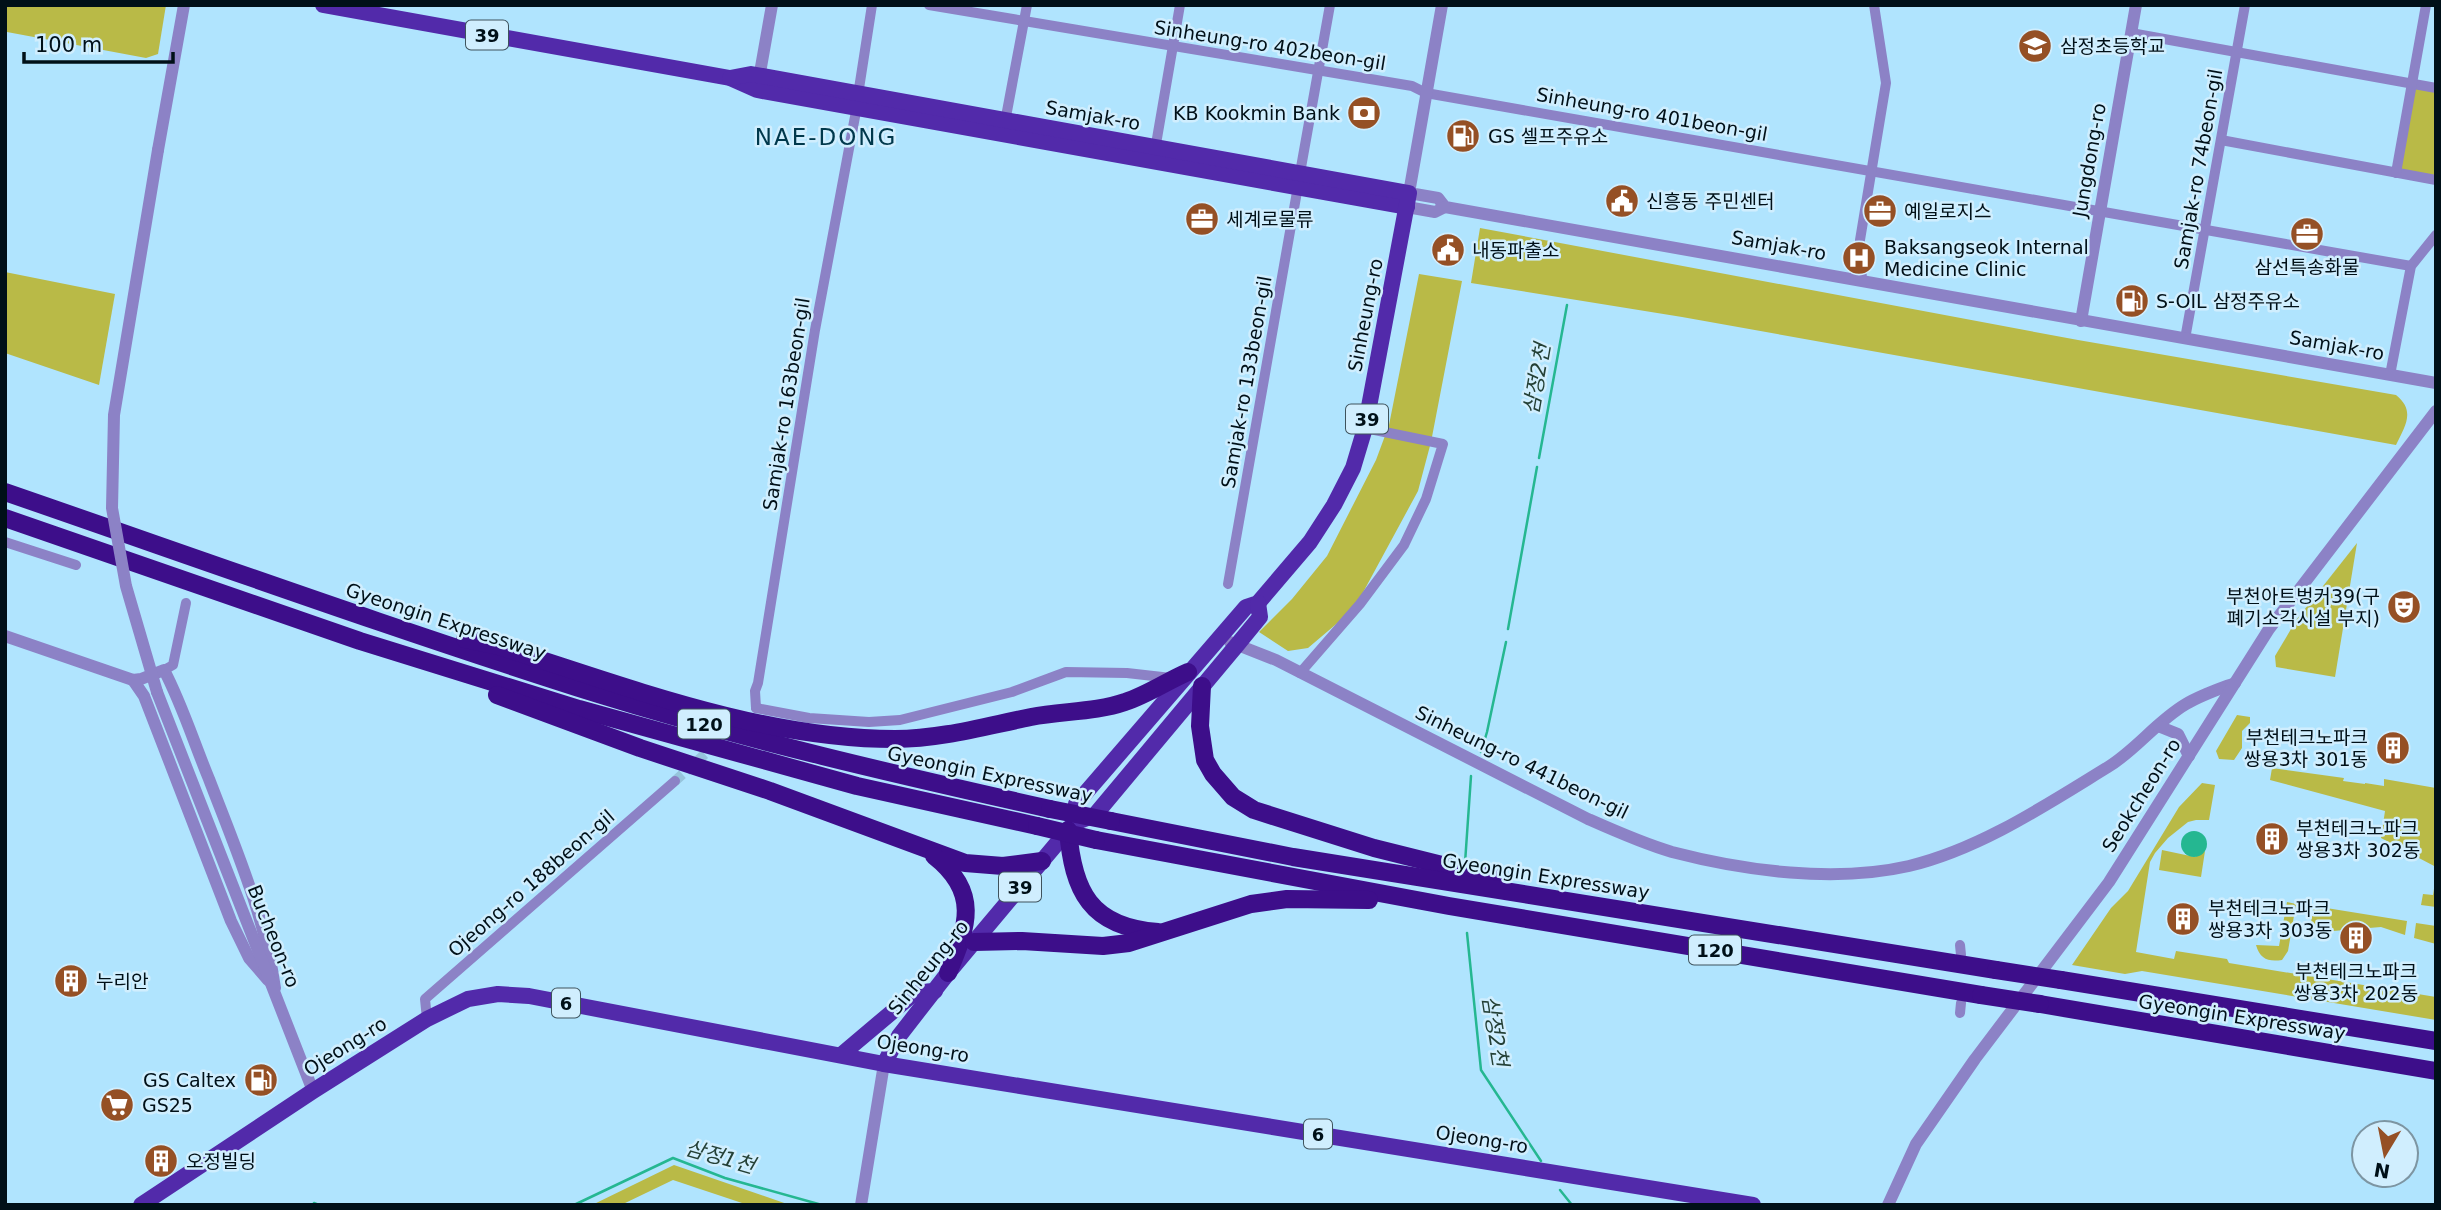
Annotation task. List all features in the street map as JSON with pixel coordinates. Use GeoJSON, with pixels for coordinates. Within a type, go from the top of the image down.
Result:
{"type":"FeatureCollection","features":[{"type":"Feature","properties":{"kind":"highway","name":"Gyeongin Expressway"},"geometry":{"type":"LineString","coordinates":[[5,492],[599,694],[863,767],[1050,809],[1293,857],[2436,1041]]}},
{"type":"Feature","properties":{"kind":"highway","name":"Gyeongin Expressway"},"geometry":{"type":"LineString","coordinates":[[5,518],[360,641],[717,749],[857,786],[1096,840],[1449,906],[2436,1071]]}},
{"type":"Feature","properties":{"kind":"highway"},"geometry":{"type":"LineString","coordinates":[[364,616],[498,646],[749,722],[848,737],[897,739],[934,736],[1040,715],[1107,706],[1125,702],[1181,675]]}},
{"type":"Feature","properties":{"kind":"highway"},"geometry":{"type":"LineString","coordinates":[[360,641],[564,720],[770,791],[965,863],[1018,865],[1042,861]]}},
{"type":"Feature","properties":{"kind":"highway"},"geometry":{"type":"LineString","coordinates":[[1202,686],[1200,726],[1205,760],[1233,797],[1254,810],[1374,848],[1603,906]]}},
{"type":"Feature","properties":{"kind":"highway"},"geometry":{"type":"LineString","coordinates":[[1071,826],[1071,861],[1074,875],[1090,904],[1116,923],[1140,931],[1165,932]]}},
{"type":"Feature","properties":{"kind":"highway"},"geometry":{"type":"LineString","coordinates":[[926,849],[961,885],[966,911],[964,936],[948,973]]}},
{"type":"Feature","properties":{"kind":"highway"},"geometry":{"type":"LineString","coordinates":[[974,943],[1022,941],[1103,946],[1129,943],[1239,907],[1287,899],[1361,899],[1449,906]]}},
{"type":"Feature","properties":{"kind":"main road","name":"Samjak-ro"},"geometry":{"type":"LineString","coordinates":[[323,5],[730,78],[749,88],[758,83],[1408,200]]}},
{"type":"Feature","properties":{"kind":"main road","name":"Samjak-ro"},"geometry":{"type":"LineString","coordinates":[[857,101],[1005,122],[1154,153]]}},
{"type":"Feature","properties":{"kind":"main road","name":"Sinheung-ro"},"geometry":{"type":"LineString","coordinates":[[1071,826],[1076,804],[1181,675],[1219,639],[1246,607],[1258,604],[1310,542],[1334,505],[1353,468],[1365,428],[1408,200]]}},
{"type":"Feature","properties":{"kind":"main road","name":"Sinheung-ro"},"geometry":{"type":"LineString","coordinates":[[884,1063],[899,1036],[948,973],[1071,826],[1095,815],[1260,617],[1258,604]]}},
{"type":"Feature","properties":{"kind":"main road"},"geometry":{"type":"LineString","coordinates":[[841,1055],[911,996],[935,990]]}},
{"type":"Feature","properties":{"kind":"main road","name":"Ojeong-ro"},"geometry":{"type":"LineString","coordinates":[[141,1205],[427,1019],[467,999],[498,994],[529,996],[884,1063],[1753,1205]]}},
{"type":"Feature","properties":{"kind":"street","name":"Bucheon-ro"},"geometry":{"type":"LineString","coordinates":[[184,5],[114,415],[113,508],[126,586],[157,692],[275,988],[313,1091]]}},
{"type":"Feature","properties":{"kind":"street"},"geometry":{"type":"LineString","coordinates":[[758,83],[772,5]]}},
{"type":"Feature","properties":{"kind":"street","name":"Samjak-ro 163beon-gil"},"geometry":{"type":"LineString","coordinates":[[872,5],[815,330],[754,710],[809,718],[890,721],[1012,692],[1066,673],[1181,675]]}},
{"type":"Feature","properties":{"kind":"street","name":"Sinheung-ro 402beon-gil"},"geometry":{"type":"LineString","coordinates":[[929,5],[1412,86],[1426,93]]}},
{"type":"Feature","properties":{"kind":"street"},"geometry":{"type":"LineString","coordinates":[[1005,122],[1027,5]]}},
{"type":"Feature","properties":{"kind":"street"},"geometry":{"type":"LineString","coordinates":[[1154,153],[1180,5]]}},
{"type":"Feature","properties":{"kind":"street","name":"Samjak-ro 133beon-gil"},"geometry":{"type":"LineString","coordinates":[[1228,584],[1330,5]]}},
{"type":"Feature","properties":{"kind":"street","name":"Sinheung-ro"},"geometry":{"type":"LineString","coordinates":[[1408,200],[1441,5]]}},
{"type":"Feature","properties":{"kind":"street"},"geometry":{"type":"LineString","coordinates":[[1862,281],[1860,240],[1885,83],[1874,5]]}},
{"type":"Feature","properties":{"kind":"street","name":"Jungdong-ro"},"geometry":{"type":"LineString","coordinates":[[2081,321],[2136,5]]}},
{"type":"Feature","properties":{"kind":"street","name":"Samjak-ro 74beon-gil"},"geometry":{"type":"LineString","coordinates":[[2185,339],[2245,5]]}},
{"type":"Feature","properties":{"kind":"street"},"geometry":{"type":"LineString","coordinates":[[2396,173],[2426,5]]}},
{"type":"Feature","properties":{"kind":"street"},"geometry":{"type":"LineString","coordinates":[[2131,33],[2436,88]]}},
{"type":"Feature","properties":{"kind":"street","name":"Sinheung-ro 401beon-gil"},"geometry":{"type":"LineString","coordinates":[[1426,93],[2412,266]]}},
{"type":"Feature","properties":{"kind":"street"},"geometry":{"type":"LineString","coordinates":[[2221,140],[2436,180]]}},
{"type":"Feature","properties":{"kind":"street","name":"Samjak-ro"},"geometry":{"type":"LineString","coordinates":[[1408,200],[1435,212],[1445,206],[2436,383]]}},
{"type":"Feature","properties":{"kind":"street"},"geometry":{"type":"LineString","coordinates":[[2390,375],[2412,266],[2436,235]]}},
{"type":"Feature","properties":{"kind":"street","name":"Seokcheon-ro"},"geometry":{"type":"LineString","coordinates":[[1888,1205],[1916,1144],[1975,1059],[2109,882],[2269,629],[2436,411]]}},
{"type":"Feature","properties":{"kind":"street"},"geometry":{"type":"LineString","coordinates":[[1300,673],[1360,604],[1404,545],[1426,499],[1443,444],[1365,428]]}},
{"type":"Feature","properties":{"kind":"street"},"geometry":{"type":"LineString","coordinates":[[5,542],[76,565]]}},
{"type":"Feature","properties":{"kind":"street"},"geometry":{"type":"LineString","coordinates":[[186,603],[168,667],[261,921],[275,988]]}},
{"type":"Feature","properties":{"kind":"street"},"geometry":{"type":"LineString","coordinates":[[5,636],[132,680],[141,680],[168,667]]}},
{"type":"Feature","properties":{"kind":"street","name":"Sinheung-ro 441beon-gil"},"geometry":{"type":"LineString","coordinates":[[1219,639],[1300,673],[1588,820],[1632,838],[1672,852],[1758,869],[1845,875],[1909,866],[1996,831],[2032,813],[2113,764],[2186,704],[2235,683]]}},
{"type":"Feature","properties":{"kind":"street"},"geometry":{"type":"LineString","coordinates":[[132,680],[144,696],[231,921],[249,958],[275,988]]}},
{"type":"Feature","properties":{"kind":"street"},"geometry":{"type":"LineString","coordinates":[[2158,726],[2178,734],[2189,756]]}},
{"type":"Feature","properties":{"kind":"street","name":"Ojeong-ro 188beon-gil"},"geometry":{"type":"LineString","coordinates":[[427,1019],[425,999],[675,781]]}},
{"type":"Feature","properties":{"kind":"street","name":"Sinheung-ro"},"geometry":{"type":"LineString","coordinates":[[861,1205],[884,1063]]}},
{"type":"Feature","properties":{"kind":"shaded area"},"geometry":{"type":"Polygon","coordinates":[[[5,5],[166,5],[158,54],[146,58],[7,32],[5,5]]]}},
{"type":"Feature","properties":{"kind":"shaded area"},"geometry":{"type":"Polygon","coordinates":[[[2412,83],[2436,88],[2436,180],[2396,173],[2412,83]]]}},
{"type":"Feature","properties":{"kind":"shaded area"},"geometry":{"type":"Polygon","coordinates":[[[1480,228],[2078,340],[2396,395],[2406,407],[2407,419],[2396,445],[1682,317],[1471,283],[1480,228]]]}},
{"type":"Feature","properties":{"kind":"shaded area"},"geometry":{"type":"Polygon","coordinates":[[[5,272],[115,294],[99,385],[5,353],[5,272]]]}},
{"type":"Feature","properties":{"kind":"shaded area"},"geometry":{"type":"Polygon","coordinates":[[[1419,274],[1462,281],[1431,442],[1418,491],[1354,609],[1308,648],[1288,651],[1259,632],[1292,599],[1327,556],[1376,460],[1389,425],[1419,274]]]}},
{"type":"Feature","properties":{"kind":"shaded area"},"geometry":{"type":"Polygon","coordinates":[[[2357,543],[2335,677],[2276,667],[2275,656],[2297,619],[2357,543]]]}},
{"type":"Feature","properties":{"kind":"shaded area"},"geometry":{"type":"Polygon","coordinates":[[[2237,715],[2250,717],[2250,723],[2242,731],[2242,748],[2234,760],[2219,759],[2216,751],[2237,715]]]}},
{"type":"Feature","properties":{"kind":"shaded area"},"geometry":{"type":"Polygon","coordinates":[[[2272,768],[2344,778],[2343,781],[2365,784],[2384,786],[2384,779],[2436,788],[2436,867],[2381,838],[2385,811],[2270,780],[2272,768]]]}},
{"type":"Feature","properties":{"kind":"shaded area"},"geometry":{"type":"Polygon","coordinates":[[[2202,783],[2215,785],[2209,820],[2188,822],[2168,838],[2150,862],[2136,952],[2174,959],[2176,951],[2227,959],[2229,963],[2436,997],[2436,1020],[2142,971],[2125,974],[2072,965],[2111,908],[2128,891],[2179,807],[2202,783]]]}},
{"type":"Feature","properties":{"kind":"shaded area"},"geometry":{"type":"Polygon","coordinates":[[[2194,831],[2203,835],[2207,844],[2203,853],[2194,857],[2185,853],[2181,844],[2185,835],[2194,831]]]}},
{"type":"Feature","properties":{"kind":"shaded area"},"geometry":{"type":"Polygon","coordinates":[[[2162,850],[2195,857],[2205,851],[2201,877],[2159,870],[2162,850]]]}},
{"type":"Feature","properties":{"kind":"shaded area"},"geometry":{"type":"Polygon","coordinates":[[[2436,876],[2436,907],[2421,905],[2423,894],[2433,895],[2436,876]]]}},
{"type":"Feature","properties":{"kind":"shaded area"},"geometry":{"type":"Polygon","coordinates":[[[2287,902],[2296,904],[2288,951],[2282,960],[2269,960],[2260,954],[2256,945],[2279,946],[2287,902]]]}},
{"type":"Feature","properties":{"kind":"shaded area"},"geometry":{"type":"Polygon","coordinates":[[[2314,906],[2407,921],[2405,935],[2381,927],[2309,933],[2314,906]]]}},
{"type":"Feature","properties":{"kind":"shaded area"},"geometry":{"type":"Polygon","coordinates":[[[2416,923],[2436,926],[2436,944],[2414,938],[2416,923]]]}},
{"type":"Feature","properties":{"kind":"shaded area"},"geometry":{"type":"Polygon","coordinates":[[[674,1165],[790,1205],[748,1205],[673,1180],[621,1205],[592,1205],[674,1165]]]}},
{"type":"Feature","properties":{"kind":"waterway","name":"삼정2천"},"geometry":{"type":"LineString","coordinates":[[1539,458],[1567,305]]}},
{"type":"Feature","properties":{"kind":"waterway","name":"삼정2천"},"geometry":{"type":"LineString","coordinates":[[1508,629],[1537,467]]}},
{"type":"Feature","properties":{"kind":"waterway","name":"삼정2천"},"geometry":{"type":"LineString","coordinates":[[1481,752],[1506,642]]}},
{"type":"Feature","properties":{"kind":"waterway","name":"삼정2천"},"geometry":{"type":"LineString","coordinates":[[1465,863],[1471,776]]}},
{"type":"Feature","properties":{"kind":"waterway","name":"삼정2천"},"geometry":{"type":"LineString","coordinates":[[1467,933],[1481,1070],[1541,1161]]}},
{"type":"Feature","properties":{"kind":"waterway","name":"삼정1천"},"geometry":{"type":"LineString","coordinates":[[574,1205],[673,1158],[725,1178],[822,1205]]}},
{"type":"Feature","properties":{"kind":"waterway","name":"삼정2천"},"geometry":{"type":"LineString","coordinates":[[1560,1190],[1572,1205]]}},
{"type":"Feature","properties":{"kind":"waterway","name":"삼정1천"},"geometry":{"type":"LineString","coordinates":[[314,1203],[319,1205]]}},
{"type":"Feature","properties":{"kind":"tunnel"},"geometry":{"type":"LineString","coordinates":[[675,781],[715,745]]}},
{"type":"Feature","properties":{"kind":"place","name":"삼정초등학교"},"geometry":{"type":"Point","coordinates":[2035,46]}},
{"type":"Feature","properties":{"kind":"place","name":"KB Kookmin Bank"},"geometry":{"type":"Point","coordinates":[1364,113]}},
{"type":"Feature","properties":{"kind":"place","name":"GS 셀프주유소"},"geometry":{"type":"Point","coordinates":[1463,136]}},
{"type":"Feature","properties":{"kind":"place","name":"신흥동 주민센터"},"geometry":{"type":"Point","coordinates":[1622,201]}},
{"type":"Feature","properties":{"kind":"place","name":"예일로지스"},"geometry":{"type":"Point","coordinates":[1880,211]}},
{"type":"Feature","properties":{"kind":"place","name":"세계로물류"},"geometry":{"type":"Point","coordinates":[1202,219]}},
{"type":"Feature","properties":{"kind":"place","name":"삼선특송화물"},"geometry":{"type":"Point","coordinates":[2307,234]}},
{"type":"Feature","properties":{"kind":"place","name":"내동파출소"},"geometry":{"type":"Point","coordinates":[1448,250]}},
{"type":"Feature","properties":{"kind":"place","name":"Baksangseok Internal Medicine Clinic"},"geometry":{"type":"Point","coordinates":[1859,258]}},
{"type":"Feature","properties":{"kind":"place","name":"S-OIL 삼정주유소"},"geometry":{"type":"Point","coordinates":[2132,301]}},
{"type":"Feature","properties":{"kind":"place","name":"부천아트벙커39(구 폐기소각시설 부지)"},"geometry":{"type":"Point","coordinates":[2404,607]}},
{"type":"Feature","properties":{"kind":"place","name":"부천테크노파크 쌍용3차 301동"},"geometry":{"type":"Point","coordinates":[2393,748]}},
{"type":"Feature","properties":{"kind":"place","name":"부천테크노파크 쌍용3차 302동"},"geometry":{"type":"Point","coordinates":[2272,839]}},
{"type":"Feature","properties":{"kind":"place","name":"부천테크노파크 쌍용3차 303동"},"geometry":{"type":"Point","coordinates":[2183,919]}},
{"type":"Feature","properties":{"kind":"place","name":"부천테크노파크 쌍용3차 202동"},"geometry":{"type":"Point","coordinates":[2356,938]}},
{"type":"Feature","properties":{"kind":"place","name":"누리안"},"geometry":{"type":"Point","coordinates":[71,981]}},
{"type":"Feature","properties":{"kind":"place","name":"GS Caltex"},"geometry":{"type":"Point","coordinates":[261,1080]}},
{"type":"Feature","properties":{"kind":"place","name":"GS25"},"geometry":{"type":"Point","coordinates":[117,1105]}},
{"type":"Feature","properties":{"kind":"place","name":"오정빌딩"},"geometry":{"type":"Point","coordinates":[161,1161]}},
{"type":"Feature","properties":{"kind":"district","name":"NAE-DONG"},"geometry":{"type":"Point","coordinates":[826,137]}}]}
